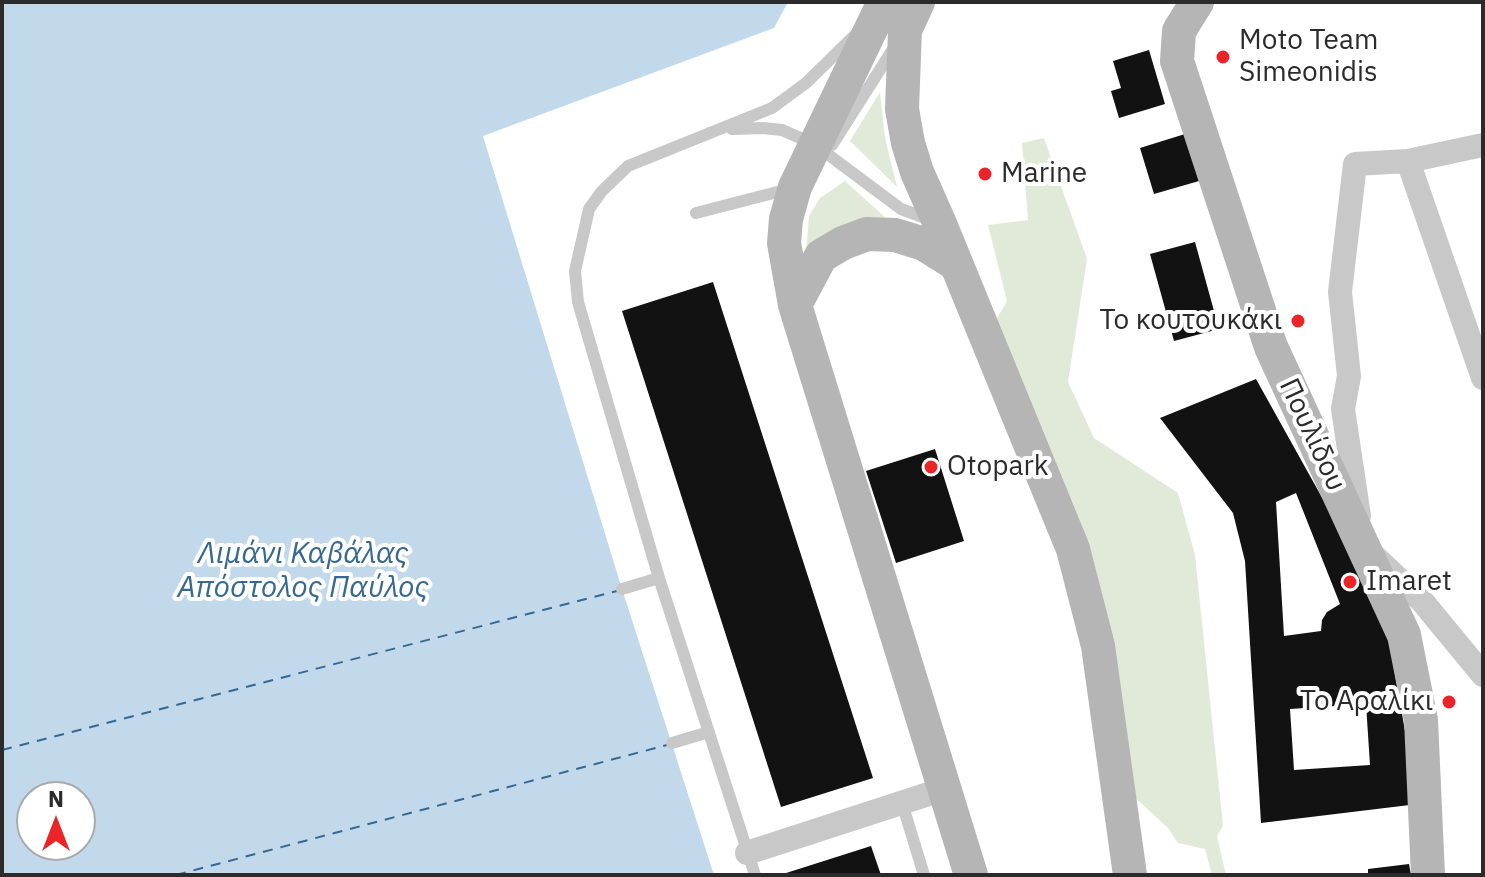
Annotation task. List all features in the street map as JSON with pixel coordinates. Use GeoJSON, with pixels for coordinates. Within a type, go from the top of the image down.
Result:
{"type":"FeatureCollection","features":[{"type":"Feature","properties":{"kind":"street","name":"Πουλίδου"},"geometry":{"type":"LineString","coordinates":[[1197,2],[1179,31],[1177,61],[1271,347],[1404,635],[1421,720],[1428,875]]}},
{"type":"Feature","properties":{"kind":"street"},"geometry":{"type":"LineString","coordinates":[[896,12],[820,149],[795,187],[786,219],[784,243],[795,305],[971,875]]}},
{"type":"Feature","properties":{"kind":"street"},"geometry":{"type":"LineString","coordinates":[[896,12],[902,109],[917,172],[1073,549],[1098,646],[1130,875]]}},
{"type":"Feature","properties":{"kind":"street"},"geometry":{"type":"LineString","coordinates":[[1483,145],[1408,161],[1355,164],[1340,292],[1349,376],[1343,409],[1363,546],[1422,601],[1483,675]]}},
{"type":"Feature","properties":{"kind":"street"},"geometry":{"type":"LineString","coordinates":[[1408,161],[1483,378]]}},
{"type":"Feature","properties":{"kind":"street"},"geometry":{"type":"LineString","coordinates":[[795,305],[821,256],[867,234],[895,235],[924,244],[956,264]]}},
{"type":"Feature","properties":{"kind":"street"},"geometry":{"type":"LineString","coordinates":[[751,864],[944,789]]}},
{"type":"Feature","properties":{"kind":"lane"},"geometry":{"type":"LineString","coordinates":[[751,864],[659,578],[578,302],[575,271],[589,209],[602,191],[628,166],[772,108],[806,83],[828,59],[896,12]]}},
{"type":"Feature","properties":{"kind":"lane"},"geometry":{"type":"LineString","coordinates":[[721,130],[782,130],[820,149],[901,209],[940,224]]}},
{"type":"Feature","properties":{"kind":"lane"},"geometry":{"type":"LineString","coordinates":[[696,213],[795,187]]}},
{"type":"Feature","properties":{"kind":"lane"},"geometry":{"type":"LineString","coordinates":[[622,589],[659,578]]}},
{"type":"Feature","properties":{"kind":"lane"},"geometry":{"type":"LineString","coordinates":[[672,743],[709,732]]}},
{"type":"Feature","properties":{"kind":"lane"},"geometry":{"type":"LineString","coordinates":[[902,803],[924,875]]}},
{"type":"Feature","properties":{"kind":"green space"},"geometry":{"type":"Polygon","coordinates":[[[880,92],[885,138],[897,187],[850,141],[880,92]]]}},
{"type":"Feature","properties":{"kind":"green space"},"geometry":{"type":"Polygon","coordinates":[[[1044,138],[1087,259],[1068,382],[1094,438],[1178,493],[1195,555],[1223,826],[1217,836],[1226,875],[1212,875],[1205,849],[1178,843],[1168,828],[1128,791],[992,327],[1007,301],[988,225],[1028,220],[1022,143],[1044,138]]]}},
{"type":"Feature","properties":{"kind":"green space"},"geometry":{"type":"Polygon","coordinates":[[[845,181],[887,219],[806,253],[809,216],[820,198],[845,181]]]}},
{"type":"Feature","properties":{"kind":"water","name":"Λιμάνι Καβάλας Απόστολος Παύλος"},"geometry":{"type":"Polygon","coordinates":[[[2,2],[788,2],[774,28],[483,136],[622,589],[714,875],[2,875],[2,2]]]}},
{"type":"Feature","properties":{"kind":"building"},"geometry":{"type":"Polygon","coordinates":[[[1149,50],[1165,104],[1119,118],[1111,91],[1121,88],[1113,61],[1149,50]]]}},
{"type":"Feature","properties":{"kind":"building"},"geometry":{"type":"Polygon","coordinates":[[[1185,134],[1199,181],[1154,194],[1140,148],[1185,134]]]}},
{"type":"Feature","properties":{"kind":"building"},"geometry":{"type":"Polygon","coordinates":[[[1195,242],[1219,329],[1174,341],[1150,254],[1195,242]]]}},
{"type":"Feature","properties":{"kind":"building"},"geometry":{"type":"Polygon","coordinates":[[[713,282],[873,778],[781,807],[622,311],[713,282]]]}},
{"type":"Feature","properties":{"kind":"building","name":"Imaret"},"geometry":{"type":"Polygon","coordinates":[[[1256,379],[1383,607],[1418,804],[1261,823],[1245,561],[1233,513],[1160,418],[1256,379]],[[1296,493],[1276,502],[1284,636],[1321,631],[1327,612],[1340,604],[1296,493]],[[1366,704],[1290,709],[1294,770],[1370,765],[1366,704]]]}},
{"type":"Feature","properties":{"kind":"building"},"geometry":{"type":"Polygon","coordinates":[[[935,449],[964,541],[896,563],[866,471],[935,449]]]}},
{"type":"Feature","properties":{"kind":"building"},"geometry":{"type":"Polygon","coordinates":[[[871,846],[881,875],[783,875],[783,874],[871,846]]]}},
{"type":"Feature","properties":{"kind":"building"},"geometry":{"type":"Polygon","coordinates":[[[1409,864],[1411,875],[1368,875],[1368,869],[1409,864]]]}},
{"type":"Feature","properties":{"kind":"ferry route"},"geometry":{"type":"LineString","coordinates":[[2,750],[617,591]]}},
{"type":"Feature","properties":{"kind":"ferry route"},"geometry":{"type":"LineString","coordinates":[[176,875],[667,745]]}},
{"type":"Feature","properties":{"kind":"place","name":"Moto Team Simeonidis"},"geometry":{"type":"Point","coordinates":[1223,57]}},
{"type":"Feature","properties":{"kind":"place","name":"Marine"},"geometry":{"type":"Point","coordinates":[985,174]}},
{"type":"Feature","properties":{"kind":"place","name":"Το κουτουκάκι"},"geometry":{"type":"Point","coordinates":[1298,321]}},
{"type":"Feature","properties":{"kind":"place","name":"Otopark"},"geometry":{"type":"Point","coordinates":[931,467]}},
{"type":"Feature","properties":{"kind":"place","name":"Imaret"},"geometry":{"type":"Point","coordinates":[1350,582]}},
{"type":"Feature","properties":{"kind":"place","name":"Το Αραλίκι"},"geometry":{"type":"Point","coordinates":[1449,702]}}]}
